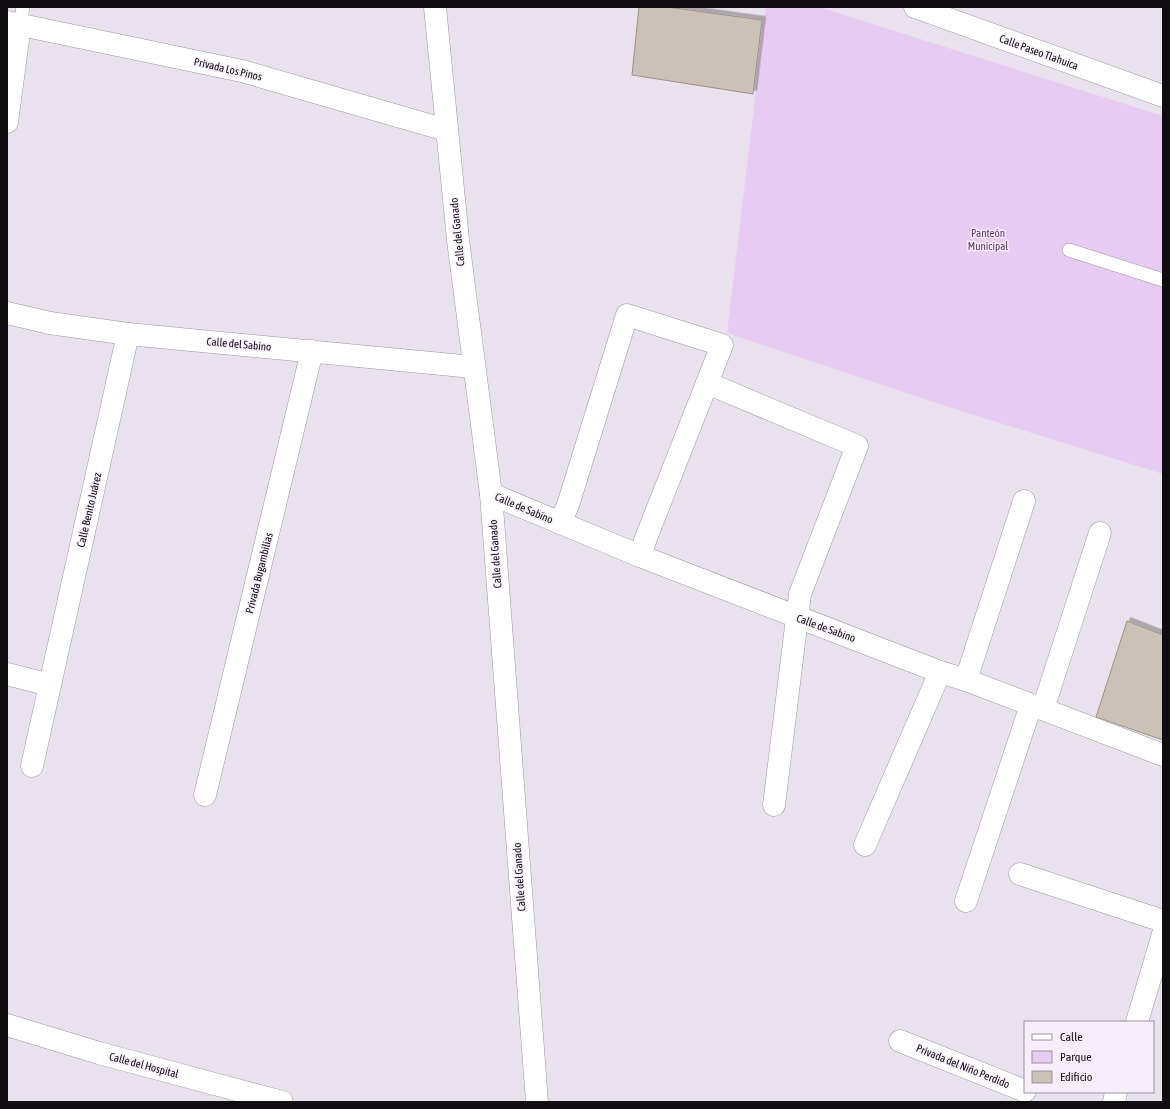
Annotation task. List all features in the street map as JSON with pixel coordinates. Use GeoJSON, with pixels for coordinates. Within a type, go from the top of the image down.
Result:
{"type":"FeatureCollection","features":[{"type":"Feature","properties":{"kind":"street","name":"Calle del Ganado"},"geometry":{"type":"LineString","coordinates":[[435,7],[446,130],[473,367],[491,494],[536,1102]]}},
{"type":"Feature","properties":{"kind":"street","name":"Calle Paseo Tlahuica"},"geometry":{"type":"LineString","coordinates":[[915,7],[1163,96]]}},
{"type":"Feature","properties":{"kind":"street","name":"Privada Los Pinos"},"geometry":{"type":"LineString","coordinates":[[17,18],[242,71],[446,130]]}},
{"type":"Feature","properties":{"kind":"street"},"geometry":{"type":"LineString","coordinates":[[7,122],[17,18]]}},
{"type":"Feature","properties":{"kind":"street","name":"Calle del Sabino"},"geometry":{"type":"LineString","coordinates":[[7,313],[50,323],[128,334],[473,367]]}},
{"type":"Feature","properties":{"kind":"street"},"geometry":{"type":"LineString","coordinates":[[560,523],[568,505],[627,315],[722,345],[640,556]]}},
{"type":"Feature","properties":{"kind":"street","name":"Calle Benito Juárez"},"geometry":{"type":"LineString","coordinates":[[32,766],[128,334]]}},
{"type":"Feature","properties":{"kind":"street","name":"Privada Bugambilias"},"geometry":{"type":"LineString","coordinates":[[205,795],[312,351]]}},
{"type":"Feature","properties":{"kind":"street"},"geometry":{"type":"LineString","coordinates":[[707,383],[857,446],[800,594],[774,805]]}},
{"type":"Feature","properties":{"kind":"street","name":"Calle de Sabino"},"geometry":{"type":"LineString","coordinates":[[491,494],[640,556],[797,617],[1163,755]]}},
{"type":"Feature","properties":{"kind":"street"},"geometry":{"type":"LineString","coordinates":[[966,680],[1024,501]]}},
{"type":"Feature","properties":{"kind":"street"},"geometry":{"type":"LineString","coordinates":[[966,902],[1100,533]]}},
{"type":"Feature","properties":{"kind":"street"},"geometry":{"type":"LineString","coordinates":[[865,845],[940,672]]}},
{"type":"Feature","properties":{"kind":"street"},"geometry":{"type":"LineString","coordinates":[[7,674],[50,685]]}},
{"type":"Feature","properties":{"kind":"street"},"geometry":{"type":"LineString","coordinates":[[1020,874],[1163,921]]}},
{"type":"Feature","properties":{"kind":"street"},"geometry":{"type":"LineString","coordinates":[[1137,1021],[1163,934]]}},
{"type":"Feature","properties":{"kind":"street","name":"Calle del Hospital"},"geometry":{"type":"LineString","coordinates":[[7,1025],[99,1053],[282,1102]]}},
{"type":"Feature","properties":{"kind":"street","name":"Privada del Niño Perdido"},"geometry":{"type":"LineString","coordinates":[[900,1041],[1024,1092]]}},
{"type":"Feature","properties":{"kind":"lane"},"geometry":{"type":"LineString","coordinates":[[1069,250],[1163,280]]}},
{"type":"Feature","properties":{"kind":"green space","name":"Panteón Municipal"},"geometry":{"type":"Polygon","coordinates":[[[766,7],[819,7],[1163,116],[1163,474],[936,403],[727,333],[766,7]]]}},
{"type":"Feature","properties":{"kind":"building"},"geometry":{"type":"Polygon","coordinates":[[[639,7],[667,7],[762,20],[753,94],[632,75],[639,7]]]}},
{"type":"Feature","properties":{"kind":"building"},"geometry":{"type":"Polygon","coordinates":[[[1127,621],[1163,635],[1163,740],[1096,717],[1127,621]]]}}]}
